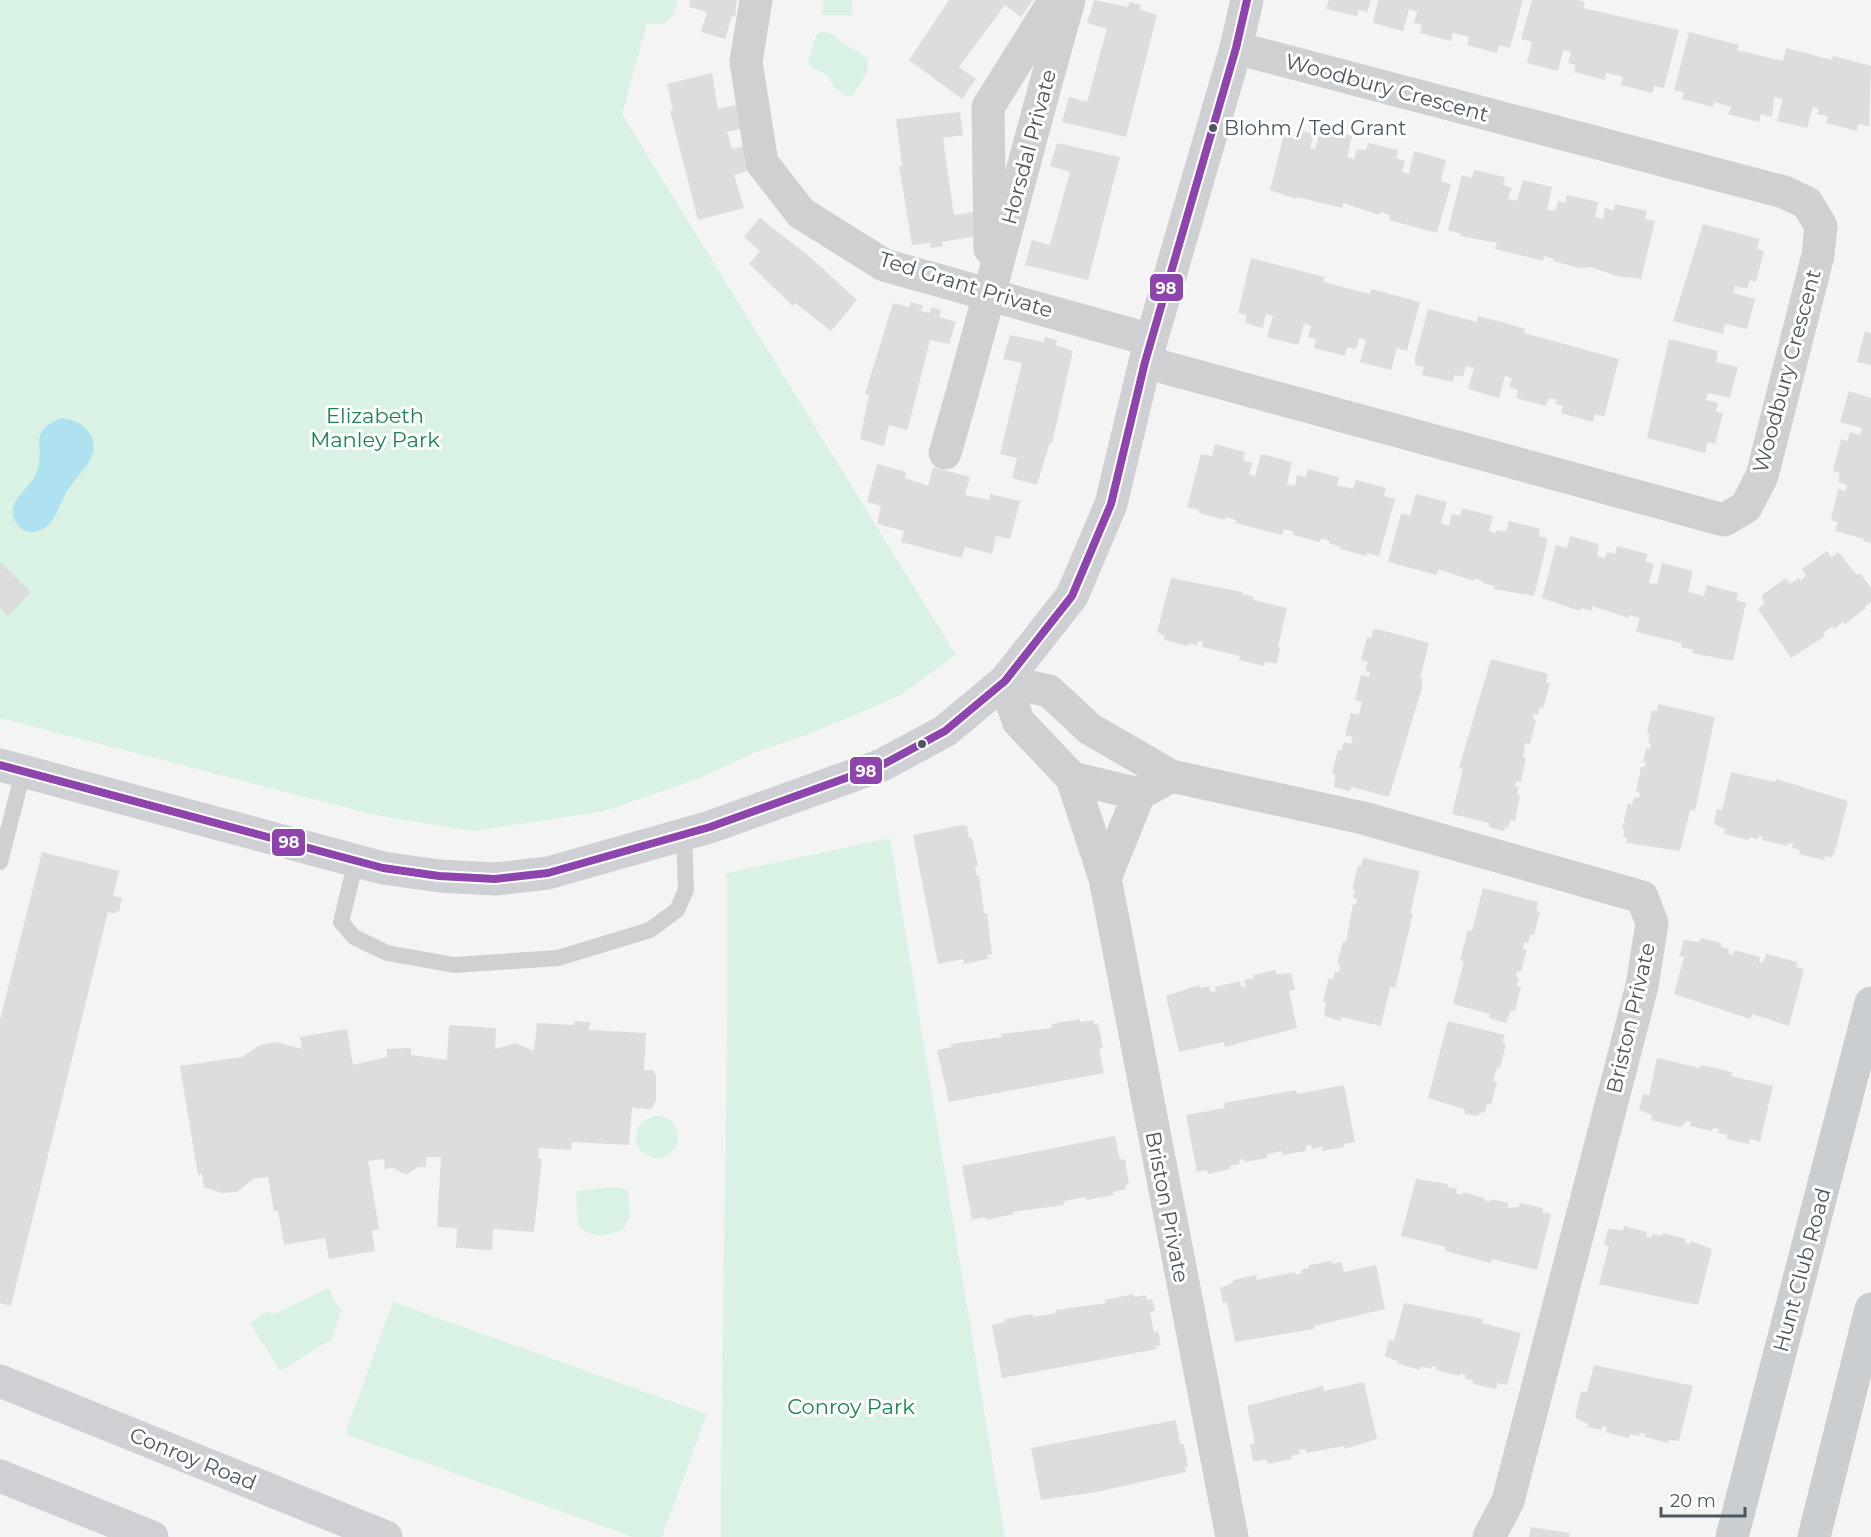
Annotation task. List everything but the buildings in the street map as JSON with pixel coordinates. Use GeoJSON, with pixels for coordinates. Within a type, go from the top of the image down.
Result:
{"type":"FeatureCollection","features":[{"type":"Feature","properties":{"kind":"main road","name":"Hunt Club Road"},"geometry":{"type":"LineString","coordinates":[[1732,1537],[1871,1003]]}},
{"type":"Feature","properties":{"kind":"main road"},"geometry":{"type":"LineString","coordinates":[[1814,1537],[1871,1309]]}},
{"type":"Feature","properties":{"kind":"street","name":"Ted Grant Private"},"geometry":{"type":"LineString","coordinates":[[756,0],[746,62],[762,163],[801,213],[884,266],[991,295],[1148,351]]}},
{"type":"Feature","properties":{"kind":"street","name":"Horsdal Private"},"geometry":{"type":"LineString","coordinates":[[991,295],[988,107],[1055,0]]}},
{"type":"Feature","properties":{"kind":"street","name":"Horsdal Private"},"geometry":{"type":"LineString","coordinates":[[945,453],[991,295],[1034,122],[1069,0]]}},
{"type":"Feature","properties":{"kind":"street"},"geometry":{"type":"LineString","coordinates":[[11,768],[356,861],[439,876],[495,879],[548,873],[684,835],[882,765],[945,731],[1005,681],[1072,597],[1111,504],[1148,351],[1236,48],[1247,0]]}},
{"type":"Feature","properties":{"kind":"street","name":"Woodbury Crescent"},"geometry":{"type":"LineString","coordinates":[[1148,351],[1724,520],[1746,507],[1762,476],[1818,255],[1821,226],[1807,204],[1784,192],[1236,48]]}},
{"type":"Feature","properties":{"kind":"street","name":"Briston Private"},"geometry":{"type":"LineString","coordinates":[[1005,681],[1049,691],[1090,729],[1171,776],[1363,818],[1642,897],[1652,923],[1642,986],[1508,1501],[1489,1537]]}},
{"type":"Feature","properties":{"kind":"street","name":"Briston Private"},"geometry":{"type":"LineString","coordinates":[[1005,681],[1018,721],[1072,778],[1105,878],[1232,1537]]}},
{"type":"Feature","properties":{"kind":"street"},"geometry":{"type":"LineString","coordinates":[[1105,878],[1139,794],[1171,776]]}},
{"type":"Feature","properties":{"kind":"street"},"geometry":{"type":"LineString","coordinates":[[1072,778],[1139,794]]}},
{"type":"Feature","properties":{"kind":"street","name":"Conroy Road"},"geometry":{"type":"LineString","coordinates":[[0,1381],[386,1537]]}},
{"type":"Feature","properties":{"kind":"street"},"geometry":{"type":"LineString","coordinates":[[0,1476],[152,1537]]}},
{"type":"Feature","properties":{"kind":"lane"},"geometry":{"type":"LineString","coordinates":[[0,862],[11,768]]}},
{"type":"Feature","properties":{"kind":"lane"},"geometry":{"type":"LineString","coordinates":[[356,861],[341,922],[354,936],[387,953],[454,965],[558,958],[650,930],[677,909],[686,890],[684,835]]}},
{"type":"Feature","properties":{"kind":"green space","name":"Elizabeth Manley Park"},"geometry":{"type":"Polygon","coordinates":[[[0,0],[678,0],[673,15],[664,24],[647,24],[622,114],[956,655],[899,696],[812,733],[756,752],[700,778],[605,811],[474,831],[375,815],[0,718],[0,0]]]}},
{"type":"Feature","properties":{"kind":"green space"},"geometry":{"type":"Polygon","coordinates":[[[823,0],[852,0],[852,15],[822,15],[823,0]]]}},
{"type":"Feature","properties":{"kind":"green space"},"geometry":{"type":"Polygon","coordinates":[[[822,32],[829,33],[868,59],[867,73],[853,95],[846,96],[835,89],[828,76],[808,64],[816,35],[822,32]]]}},
{"type":"Feature","properties":{"kind":"green space","name":"Conroy Park"},"geometry":{"type":"Polygon","coordinates":[[[890,838],[1005,1537],[721,1537],[727,873],[890,838]]]}},
{"type":"Feature","properties":{"kind":"green space"},"geometry":{"type":"Polygon","coordinates":[[[657,1116],[672,1122],[678,1137],[672,1152],[657,1158],[642,1152],[636,1137],[642,1122],[657,1116]]]}},
{"type":"Feature","properties":{"kind":"green space"},"geometry":{"type":"Polygon","coordinates":[[[612,1187],[628,1189],[630,1215],[624,1229],[600,1236],[589,1233],[578,1224],[576,1191],[612,1187]]]}},
{"type":"Feature","properties":{"kind":"green space"},"geometry":{"type":"Polygon","coordinates":[[[328,1288],[341,1311],[332,1339],[280,1371],[250,1323],[267,1312],[275,1314],[328,1288]]]}},
{"type":"Feature","properties":{"kind":"green space"},"geometry":{"type":"Polygon","coordinates":[[[393,1302],[707,1414],[662,1537],[633,1537],[345,1434],[393,1302]]]}},
{"type":"Feature","properties":{"kind":"water"},"geometry":{"type":"Polygon","coordinates":[[[61,418],[76,422],[88,431],[94,447],[92,455],[67,491],[51,522],[41,530],[27,532],[18,525],[13,517],[13,510],[18,497],[37,471],[40,435],[50,424],[61,418]]]}},
{"type":"Feature","properties":{"kind":"transit line","name":"98"},"geometry":{"type":"LineString","coordinates":[[0,765],[383,868],[439,876],[495,879],[548,873],[710,827],[882,765],[945,731],[1005,681],[1072,596],[1111,504],[1145,362],[1236,48],[1247,0]]}},
{"type":"Feature","properties":{"kind":"place","name":"Blohm / Ted Grant"},"geometry":{"type":"Point","coordinates":[1213,128]}}]}
